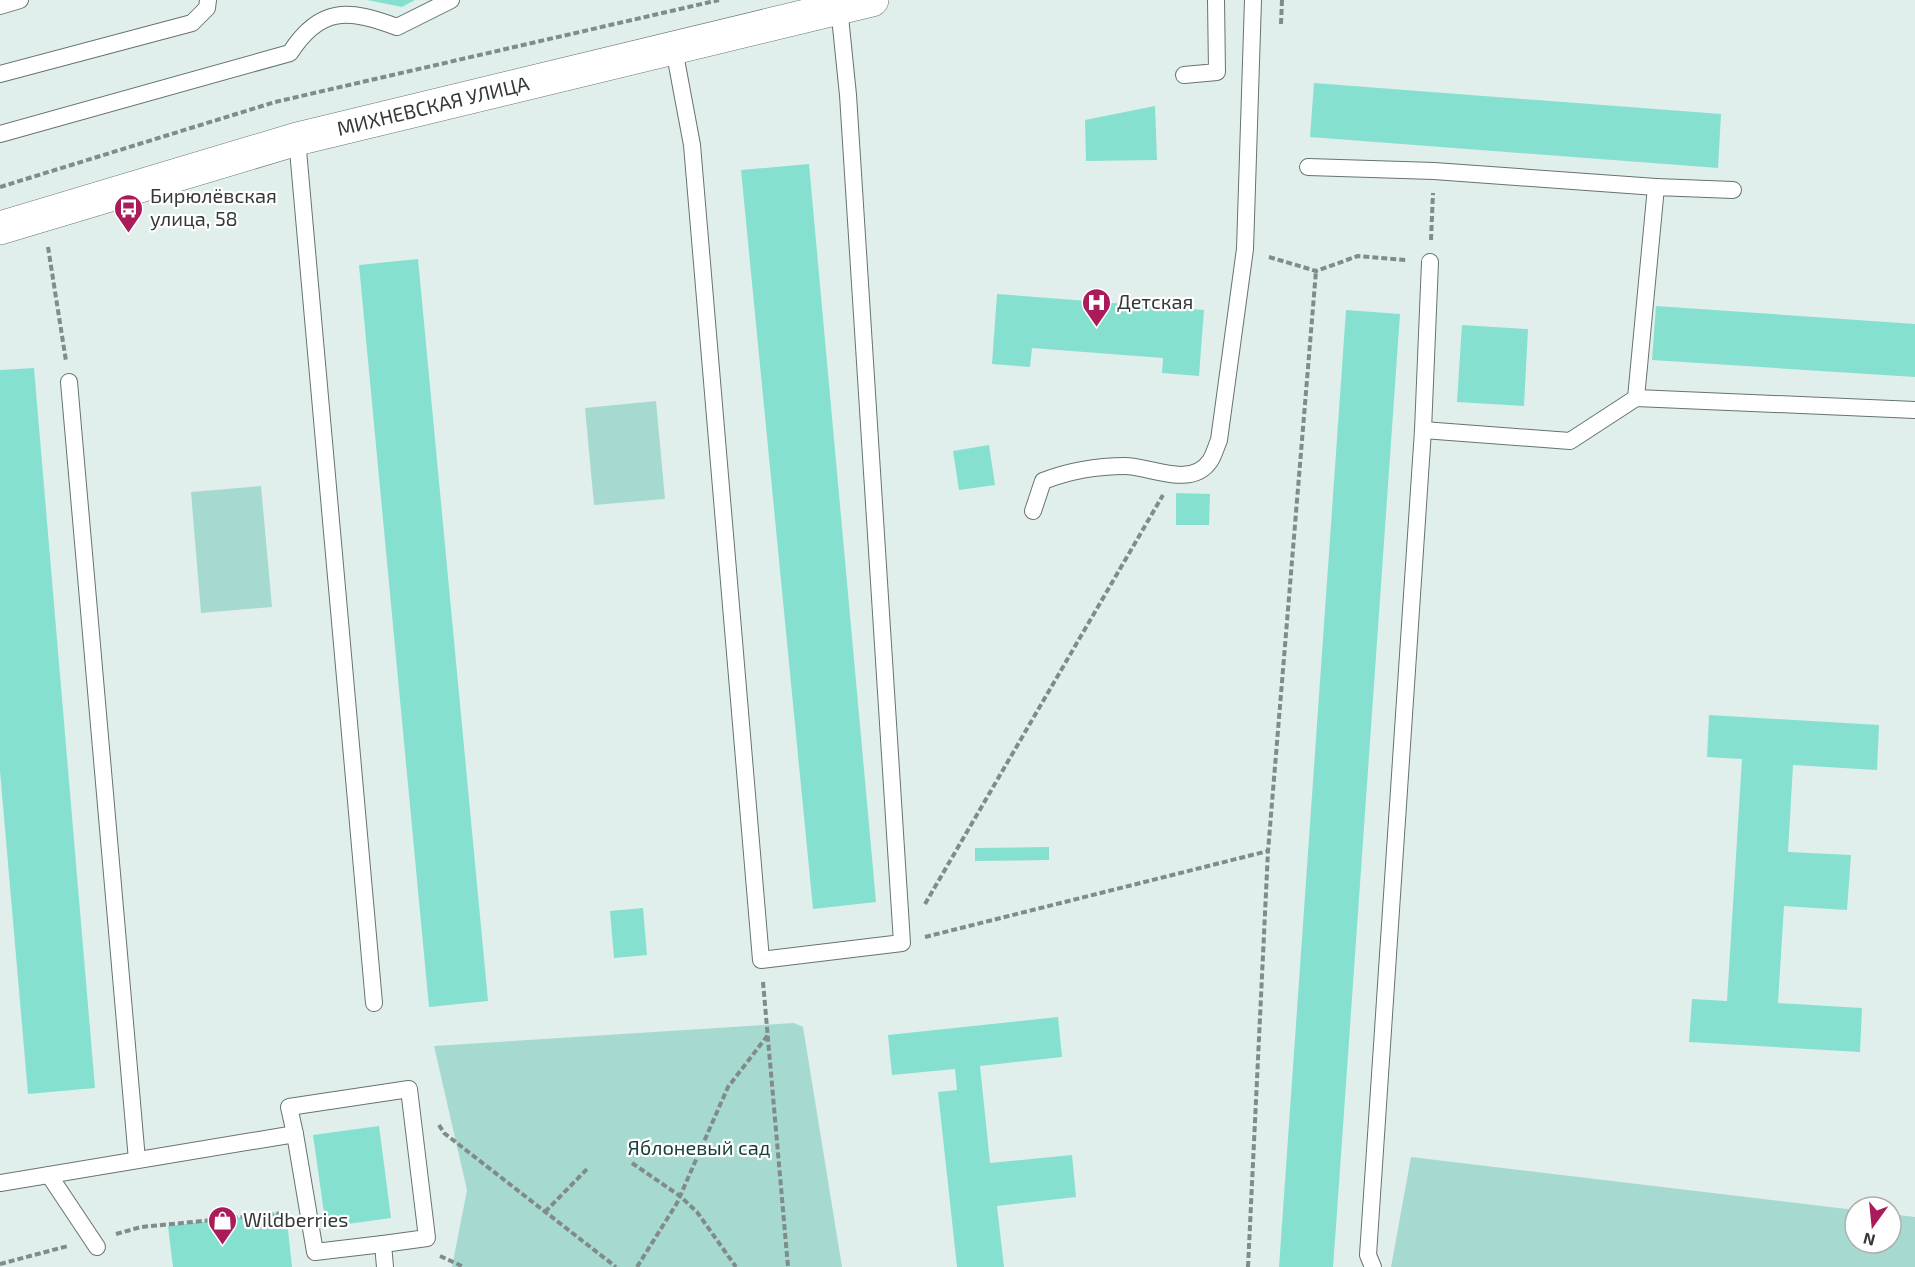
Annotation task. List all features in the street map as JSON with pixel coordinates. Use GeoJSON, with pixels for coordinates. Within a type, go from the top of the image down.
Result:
{"type":"FeatureCollection","features":[{"type":"Feature","properties":{"kind":"street","name":"МИХНЕВСКАЯ УЛИЦА"},"geometry":{"type":"LineString","coordinates":[[0,228],[297,139],[872,0]]}},
{"type":"Feature","properties":{"kind":"lane"},"geometry":{"type":"LineString","coordinates":[[0,6],[20,0]]}},
{"type":"Feature","properties":{"kind":"lane"},"geometry":{"type":"LineString","coordinates":[[0,74],[192,23],[207,8],[208,0]]}},
{"type":"Feature","properties":{"kind":"lane"},"geometry":{"type":"LineString","coordinates":[[0,134],[290,53],[304,31],[326,16],[348,15],[375,19],[397,27],[451,0]]}},
{"type":"Feature","properties":{"kind":"lane"},"geometry":{"type":"LineString","coordinates":[[1184,75],[1217,72],[1216,0]]}},
{"type":"Feature","properties":{"kind":"lane"},"geometry":{"type":"LineString","coordinates":[[1033,511],[1043,481],[1068,471],[1127,465],[1174,475],[1195,472],[1209,463],[1219,440],[1245,249],[1253,0]]}},
{"type":"Feature","properties":{"kind":"lane"},"geometry":{"type":"LineString","coordinates":[[674,49],[692,145],[761,960],[902,943],[848,95],[839,7]]}},
{"type":"Feature","properties":{"kind":"lane"},"geometry":{"type":"LineString","coordinates":[[297,139],[374,1003]]}},
{"type":"Feature","properties":{"kind":"lane"},"geometry":{"type":"LineString","coordinates":[[1308,167],[1434,171],[1656,188],[1733,190]]}},
{"type":"Feature","properties":{"kind":"lane"},"geometry":{"type":"LineString","coordinates":[[1636,398],[1656,188]]}},
{"type":"Feature","properties":{"kind":"lane"},"geometry":{"type":"LineString","coordinates":[[1373,1267],[1368,1256],[1423,430],[1430,262]]}},
{"type":"Feature","properties":{"kind":"lane"},"geometry":{"type":"LineString","coordinates":[[69,382],[137,1160]]}},
{"type":"Feature","properties":{"kind":"lane"},"geometry":{"type":"LineString","coordinates":[[1423,430],[1570,441],[1636,398],[1915,410]]}},
{"type":"Feature","properties":{"kind":"lane"},"geometry":{"type":"LineString","coordinates":[[409,1089],[427,1238],[315,1252],[295,1134],[289,1107],[409,1089]]}},
{"type":"Feature","properties":{"kind":"lane"},"geometry":{"type":"LineString","coordinates":[[0,1183],[295,1134]]}},
{"type":"Feature","properties":{"kind":"lane"},"geometry":{"type":"LineString","coordinates":[[49,1175],[95,1244]]}},
{"type":"Feature","properties":{"kind":"lane"},"geometry":{"type":"LineString","coordinates":[[383,1244],[386,1267]]}},
{"type":"Feature","properties":{"kind":"path"},"geometry":{"type":"LineString","coordinates":[[0,187],[275,102],[719,0]]}},
{"type":"Feature","properties":{"kind":"path"},"geometry":{"type":"LineString","coordinates":[[1281,0],[1281,24]]}},
{"type":"Feature","properties":{"kind":"path"},"geometry":{"type":"LineString","coordinates":[[1245,249],[1316,271],[1358,256],[1430,262],[1434,171]]}},
{"type":"Feature","properties":{"kind":"path"},"geometry":{"type":"LineString","coordinates":[[37,175],[69,382]]}},
{"type":"Feature","properties":{"kind":"path"},"geometry":{"type":"LineString","coordinates":[[1248,1267],[1268,851],[1316,271]]}},
{"type":"Feature","properties":{"kind":"path"},"geometry":{"type":"LineString","coordinates":[[902,943],[1174,475]]}},
{"type":"Feature","properties":{"kind":"path"},"geometry":{"type":"LineString","coordinates":[[902,943],[1268,851]]}},
{"type":"Feature","properties":{"kind":"path"},"geometry":{"type":"LineString","coordinates":[[761,960],[788,1267]]}},
{"type":"Feature","properties":{"kind":"path"},"geometry":{"type":"LineString","coordinates":[[637,1267],[680,1196],[728,1087],[768,1035]]}},
{"type":"Feature","properties":{"kind":"path"},"geometry":{"type":"LineString","coordinates":[[438,1123],[444,1133],[616,1267]]}},
{"type":"Feature","properties":{"kind":"path"},"geometry":{"type":"LineString","coordinates":[[632,1163],[680,1196],[697,1212],[736,1267]]}},
{"type":"Feature","properties":{"kind":"path"},"geometry":{"type":"LineString","coordinates":[[545,1212],[587,1169]]}},
{"type":"Feature","properties":{"kind":"path"},"geometry":{"type":"LineString","coordinates":[[0,1264],[95,1244],[141,1227],[308,1210]]}},
{"type":"Feature","properties":{"kind":"green space"},"geometry":{"type":"Polygon","coordinates":[[[656,401],[665,499],[594,505],[585,408],[656,401]]]}},
{"type":"Feature","properties":{"kind":"green space"},"geometry":{"type":"Polygon","coordinates":[[[261,486],[272,607],[201,613],[191,492],[261,486]]]}},
{"type":"Feature","properties":{"kind":"green space","name":"Яблоневый сад"},"geometry":{"type":"Polygon","coordinates":[[[794,1023],[803,1027],[842,1267],[452,1267],[467,1190],[434,1046],[794,1023]]]}},
{"type":"Feature","properties":{"kind":"green space"},"geometry":{"type":"Polygon","coordinates":[[[1411,1157],[1843,1209],[1843,1255],[1903,1255],[1903,1216],[1915,1217],[1915,1267],[1391,1267],[1411,1157]]]}},
{"type":"Feature","properties":{"kind":"building"},"geometry":{"type":"Polygon","coordinates":[[[367,0],[415,0],[402,7],[367,0]]]}},
{"type":"Feature","properties":{"kind":"building"},"geometry":{"type":"Polygon","coordinates":[[[1314,83],[1721,114],[1718,168],[1310,137],[1314,83]]]}},
{"type":"Feature","properties":{"kind":"building"},"geometry":{"type":"Polygon","coordinates":[[[1155,106],[1157,160],[1086,161],[1085,120],[1155,106]]]}},
{"type":"Feature","properties":{"kind":"building"},"geometry":{"type":"Polygon","coordinates":[[[809,164],[876,902],[813,909],[741,170],[809,164]]]}},
{"type":"Feature","properties":{"kind":"building"},"geometry":{"type":"Polygon","coordinates":[[[418,259],[488,1001],[429,1007],[359,265],[418,259]]]}},
{"type":"Feature","properties":{"kind":"building"},"geometry":{"type":"Polygon","coordinates":[[[997,294],[1204,310],[1199,376],[1162,373],[1163,358],[1032,348],[1030,367],[992,364],[997,294]]]}},
{"type":"Feature","properties":{"kind":"building"},"geometry":{"type":"Polygon","coordinates":[[[1656,306],[1915,324],[1915,377],[1652,360],[1656,306]]]}},
{"type":"Feature","properties":{"kind":"building"},"geometry":{"type":"Polygon","coordinates":[[[1346,310],[1400,314],[1333,1267],[1279,1267],[1346,310]]]}},
{"type":"Feature","properties":{"kind":"building"},"geometry":{"type":"Polygon","coordinates":[[[1462,325],[1528,329],[1524,406],[1457,402],[1462,325]]]}},
{"type":"Feature","properties":{"kind":"building"},"geometry":{"type":"Polygon","coordinates":[[[34,368],[95,1088],[28,1094],[0,771],[0,370],[34,368]]]}},
{"type":"Feature","properties":{"kind":"building"},"geometry":{"type":"Polygon","coordinates":[[[989,445],[995,485],[959,490],[953,451],[989,445]]]}},
{"type":"Feature","properties":{"kind":"building"},"geometry":{"type":"Polygon","coordinates":[[[1176,493],[1210,494],[1209,525],[1176,525],[1176,493]]]}},
{"type":"Feature","properties":{"kind":"building"},"geometry":{"type":"Polygon","coordinates":[[[1709,715],[1879,725],[1877,770],[1793,765],[1788,852],[1851,855],[1847,910],[1784,906],[1778,1003],[1862,1008],[1860,1052],[1689,1042],[1692,999],[1727,1001],[1742,759],[1707,757],[1709,715]]]}},
{"type":"Feature","properties":{"kind":"building"},"geometry":{"type":"Polygon","coordinates":[[[1049,847],[1049,860],[975,861],[975,848],[1049,847]]]}},
{"type":"Feature","properties":{"kind":"building"},"geometry":{"type":"Polygon","coordinates":[[[643,908],[647,955],[614,958],[610,911],[643,908]]]}},
{"type":"Feature","properties":{"kind":"building"},"geometry":{"type":"Polygon","coordinates":[[[1058,1017],[1062,1057],[980,1066],[990,1163],[1072,1155],[1076,1197],[997,1206],[1004,1267],[957,1267],[938,1092],[957,1090],[955,1069],[892,1075],[888,1035],[1058,1017]]]}},
{"type":"Feature","properties":{"kind":"building"},"geometry":{"type":"Polygon","coordinates":[[[379,1126],[391,1218],[326,1227],[313,1135],[379,1126]]]}},
{"type":"Feature","properties":{"kind":"building"},"geometry":{"type":"Polygon","coordinates":[[[286,1212],[292,1267],[173,1267],[168,1226],[286,1212]]]}},
{"type":"Feature","properties":{"kind":"place","name":"Бирюлёвская улица, 58"},"geometry":{"type":"Point","coordinates":[129,234]}},
{"type":"Feature","properties":{"kind":"place","name":"Детская"},"geometry":{"type":"Point","coordinates":[1096,328]}},
{"type":"Feature","properties":{"kind":"place","name":"Wildberries"},"geometry":{"type":"Point","coordinates":[222,1246]}}]}
